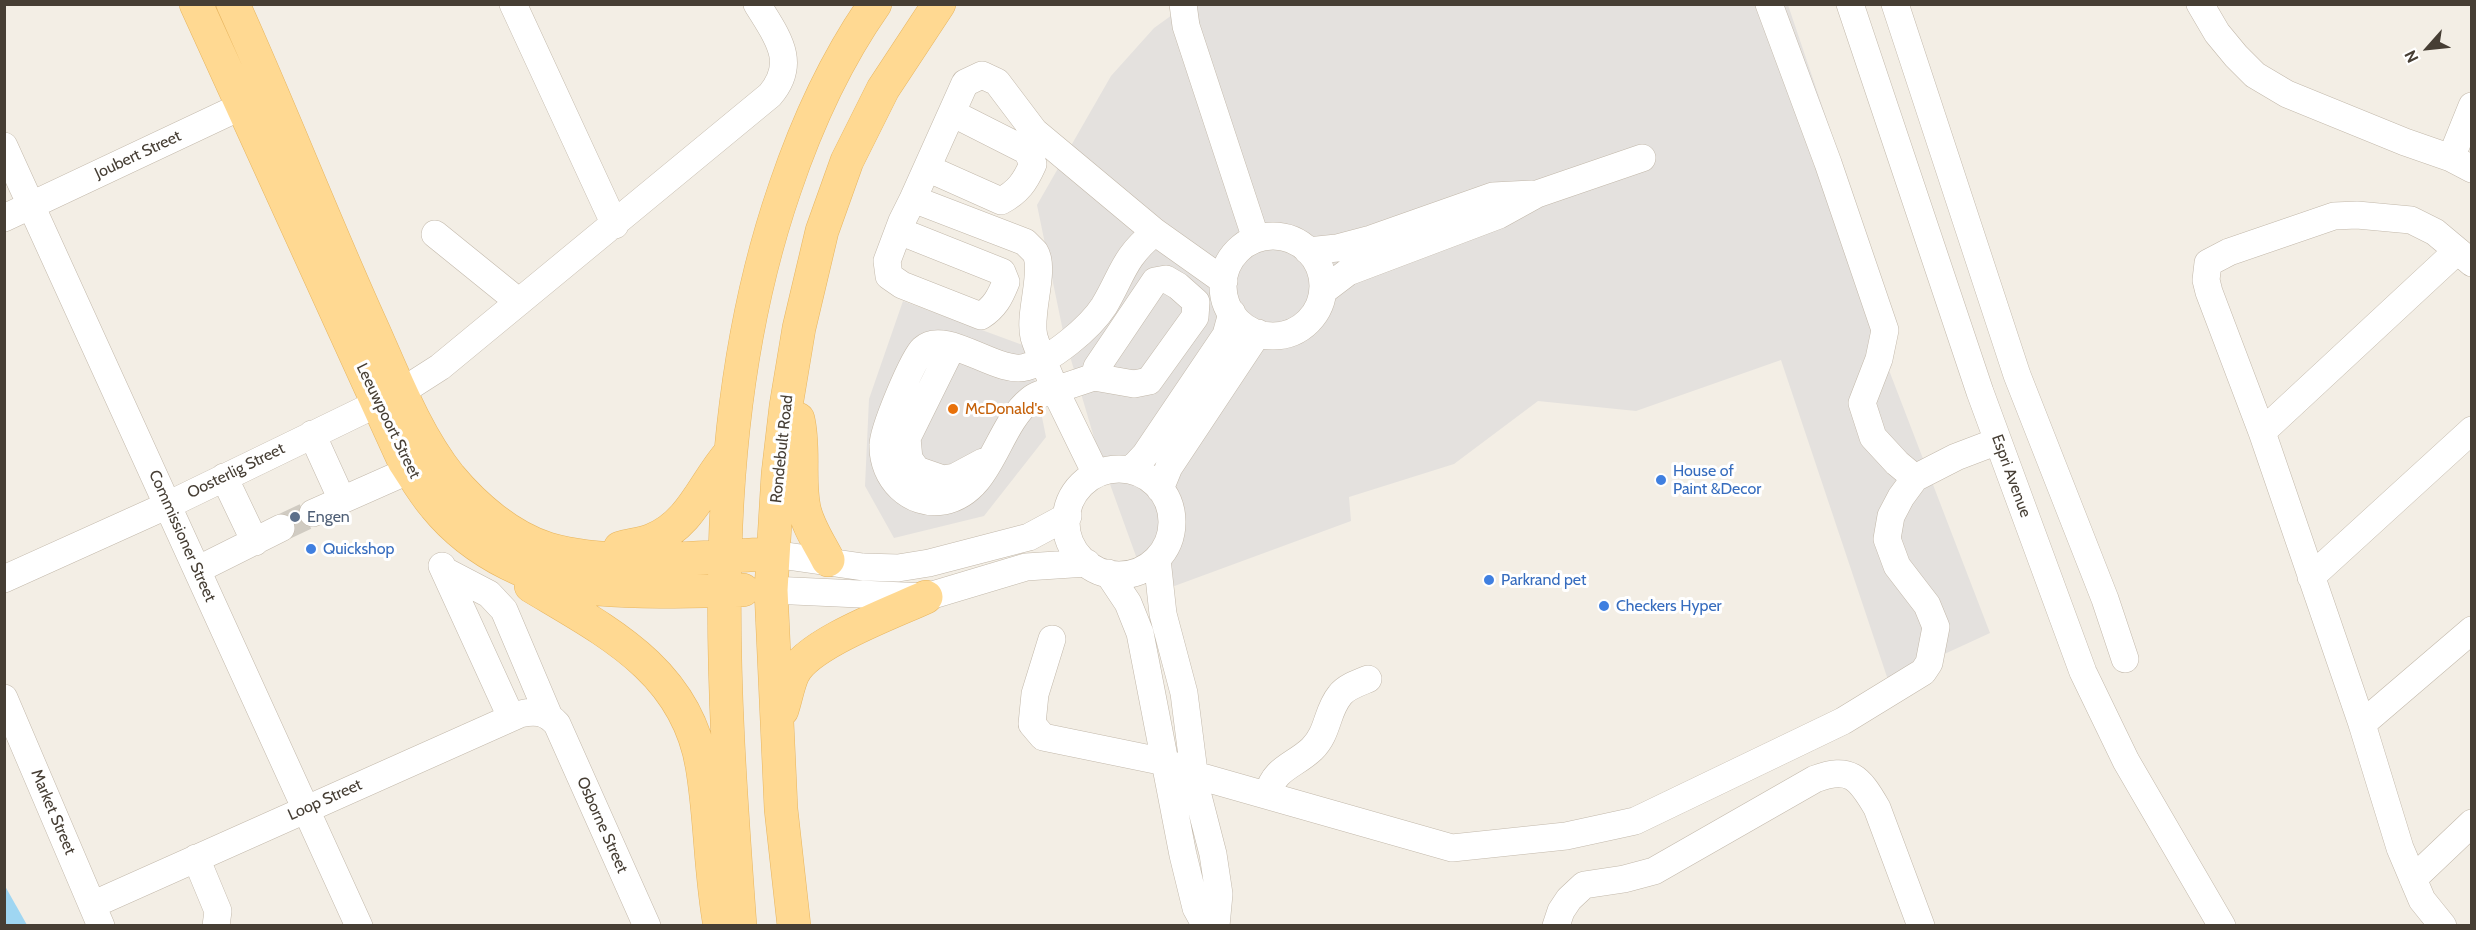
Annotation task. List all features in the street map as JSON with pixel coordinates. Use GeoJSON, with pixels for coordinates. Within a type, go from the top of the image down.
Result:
{"type":"FeatureCollection","features":[{"type":"Feature","properties":{"kind":"main road","name":"Leeuwpoort Street"},"geometry":{"type":"LineString","coordinates":[[196,4],[242,106],[389,397],[428,444],[450,477],[476,504],[514,534],[532,543],[548,549],[586,556],[630,559],[773,554]]}},
{"type":"Feature","properties":{"kind":"main road","name":"Leeuwpoort Street"},"geometry":{"type":"LineString","coordinates":[[233,4],[273,92],[319,209],[389,397],[410,470],[436,508],[462,533],[498,558],[542,577],[567,584],[597,589],[771,590]]}},
{"type":"Feature","properties":{"kind":"main road"},"geometry":{"type":"LineString","coordinates":[[740,926],[729,781],[723,591],[730,453],[738,380],[771,227],[802,138],[851,38],[875,4]]}},
{"type":"Feature","properties":{"kind":"main road","name":"Rondebult Road"},"geometry":{"type":"LineString","coordinates":[[794,926],[781,809],[771,590],[778,474],[789,391],[799,328],[822,231],[847,161],[883,89],[939,4]]}},
{"type":"Feature","properties":{"kind":"main road"},"geometry":{"type":"LineString","coordinates":[[789,391],[801,433],[804,507],[807,520],[828,560]]}},
{"type":"Feature","properties":{"kind":"main road"},"geometry":{"type":"LineString","coordinates":[[586,556],[652,540],[669,531],[694,507],[712,475],[730,453]]}},
{"type":"Feature","properties":{"kind":"main road"},"geometry":{"type":"LineString","coordinates":[[498,558],[518,577],[600,627],[639,655],[651,666],[675,697],[692,732],[702,765],[720,926]]}},
{"type":"Feature","properties":{"kind":"main road"},"geometry":{"type":"LineString","coordinates":[[778,722],[794,673],[803,660],[830,640],[926,597]]}},
{"type":"Feature","properties":{"kind":"street","name":"Oosterlig Street"},"geometry":{"type":"LineString","coordinates":[[4,579],[168,505],[389,397],[440,367],[739,123],[770,95],[781,82],[784,73],[782,49],[757,4]]}},
{"type":"Feature","properties":{"kind":"street"},"geometry":{"type":"LineString","coordinates":[[1183,4],[1186,26],[1256,239]]}},
{"type":"Feature","properties":{"kind":"street"},"geometry":{"type":"LineString","coordinates":[[1769,4],[1828,164],[1885,330],[1879,359],[1863,403],[1866,415],[1873,437],[1897,463],[1916,478]]}},
{"type":"Feature","properties":{"kind":"street","name":"Espri Avenue"},"geometry":{"type":"LineString","coordinates":[[1850,4],[1998,441],[2083,672],[2126,761],[2222,926]]}},
{"type":"Feature","properties":{"kind":"street"},"geometry":{"type":"LineString","coordinates":[[1895,4],[2017,375],[2105,600],[2125,659]]}},
{"type":"Feature","properties":{"kind":"street"},"geometry":{"type":"LineString","coordinates":[[2200,4],[2217,33],[2255,75],[2287,94],[2461,164],[2472,106]]}},
{"type":"Feature","properties":{"kind":"street"},"geometry":{"type":"LineString","coordinates":[[517,14],[615,225]]}},
{"type":"Feature","properties":{"kind":"street"},"geometry":{"type":"LineString","coordinates":[[899,231],[965,83],[982,75],[997,82],[1034,131],[1155,232],[1224,281]]}},
{"type":"Feature","properties":{"kind":"street","name":"Joubert Street"},"geometry":{"type":"LineString","coordinates":[[4,218],[273,92]]}},
{"type":"Feature","properties":{"kind":"street"},"geometry":{"type":"LineString","coordinates":[[927,168],[1001,201],[1014,195],[1024,184],[1033,164],[1027,151],[952,113]]}},
{"type":"Feature","properties":{"kind":"street","name":"Commissioner Street"},"geometry":{"type":"LineString","coordinates":[[4,146],[359,926]]}},
{"type":"Feature","properties":{"kind":"street"},"geometry":{"type":"LineString","coordinates":[[1323,291],[1348,272],[1499,215],[1537,194],[1642,158]]}},
{"type":"Feature","properties":{"kind":"street"},"geometry":{"type":"LineString","coordinates":[[1308,251],[1337,248],[1371,239],[1493,196],[1537,194]]}},
{"type":"Feature","properties":{"kind":"street"},"geometry":{"type":"LineString","coordinates":[[914,199],[1025,242],[1035,253],[1038,264],[1032,311],[1034,337],[1055,390],[1096,474]]}},
{"type":"Feature","properties":{"kind":"street"},"geometry":{"type":"LineString","coordinates":[[2262,432],[2464,257],[2435,232],[2411,220],[2334,216],[2229,252],[2208,263],[2206,280],[2262,432],[2362,724],[2400,848],[2422,900],[2443,926]]}},
{"type":"Feature","properties":{"kind":"street"},"geometry":{"type":"LineString","coordinates":[[1094,377],[1033,397],[1021,408],[972,487],[957,496],[943,501],[924,501],[910,496],[899,488],[885,463],[883,444],[887,430],[913,363],[924,348],[932,343],[952,347],[1008,368],[1024,368],[1045,360],[1086,327],[1103,307],[1126,260],[1137,246],[1155,232]]}},
{"type":"Feature","properties":{"kind":"street"},"geometry":{"type":"LineString","coordinates":[[435,234],[519,302]]}},
{"type":"Feature","properties":{"kind":"street"},"geometry":{"type":"LineString","coordinates":[[1278,237],[1299,244],[1308,251],[1320,269],[1323,291],[1316,312],[1301,328],[1280,336],[1258,333],[1239,322],[1227,303],[1224,281],[1226,270],[1238,251],[1256,239],[1278,237]]}},
{"type":"Feature","properties":{"kind":"street"},"geometry":{"type":"LineString","coordinates":[[1131,470],[1145,455],[1226,335],[1232,313]]}},
{"type":"Feature","properties":{"kind":"street"},"geometry":{"type":"LineString","coordinates":[[1160,489],[1169,467],[1258,333]]}},
{"type":"Feature","properties":{"kind":"street"},"geometry":{"type":"LineString","coordinates":[[1052,639],[1035,694],[1032,724],[1043,737],[1165,762],[1195,775],[1452,848],[1566,836],[1635,821],[1843,722],[1914,679],[1929,663],[1936,627],[1927,605],[1897,566],[1887,539],[1891,516],[1901,496],[1916,478],[1956,457],[1998,441],[2017,375]]}},
{"type":"Feature","properties":{"kind":"street"},"geometry":{"type":"LineString","coordinates":[[2311,577],[2472,430]]}},
{"type":"Feature","properties":{"kind":"street"},"geometry":{"type":"LineString","coordinates":[[312,434],[342,500]]}},
{"type":"Feature","properties":{"kind":"street"},"geometry":{"type":"LineString","coordinates":[[313,513],[410,470]]}},
{"type":"Feature","properties":{"kind":"street"},"geometry":{"type":"LineString","coordinates":[[771,590],[926,597],[1026,567],[1097,568],[1131,573],[1142,570],[1156,559],[1167,545],[1172,522],[1167,499],[1152,481],[1131,470],[1107,470],[1096,474],[1078,489],[1072,499],[1068,516],[1068,533],[1072,545],[1097,568],[1128,603],[1140,633],[1183,855],[1196,908],[1206,926]]}},
{"type":"Feature","properties":{"kind":"street"},"geometry":{"type":"LineString","coordinates":[[224,477],[255,542]]}},
{"type":"Feature","properties":{"kind":"street"},"geometry":{"type":"LineString","coordinates":[[773,554],[828,560],[863,567],[898,568],[929,563],[1029,537],[1068,516]]}},
{"type":"Feature","properties":{"kind":"street"},"geometry":{"type":"LineString","coordinates":[[197,570],[281,528]]}},
{"type":"Feature","properties":{"kind":"street"},"geometry":{"type":"LineString","coordinates":[[1156,559],[1163,614],[1184,693],[1203,823],[1213,854],[1219,894],[1216,926]]}},
{"type":"Feature","properties":{"kind":"street","name":"Osborne Street"},"geometry":{"type":"LineString","coordinates":[[511,717],[441,563],[489,594],[504,610],[647,926]]}},
{"type":"Feature","properties":{"kind":"street"},"geometry":{"type":"LineString","coordinates":[[2362,724],[2472,630]]}},
{"type":"Feature","properties":{"kind":"street"},"geometry":{"type":"LineString","coordinates":[[1268,794],[1271,781],[1278,773],[1312,749],[1324,734],[1340,695],[1348,687],[1368,679]]}},
{"type":"Feature","properties":{"kind":"street","name":"Market Street"},"geometry":{"type":"LineString","coordinates":[[4,698],[97,915]]}},
{"type":"Feature","properties":{"kind":"street","name":"Loop Street"},"geometry":{"type":"LineString","coordinates":[[97,915],[196,858],[511,717],[532,711],[553,719]]}},
{"type":"Feature","properties":{"kind":"street"},"geometry":{"type":"LineString","coordinates":[[1556,926],[1561,911],[1569,899],[1584,885],[1654,871],[1815,779],[1833,772],[1843,773],[1857,779],[1868,792],[1921,926]]}},
{"type":"Feature","properties":{"kind":"street"},"geometry":{"type":"LineString","coordinates":[[2413,879],[2472,824]]}},
{"type":"Feature","properties":{"kind":"street"},"geometry":{"type":"LineString","coordinates":[[196,858],[218,911],[216,926]]}},
{"type":"Feature","properties":{"kind":"shaded area"},"geometry":{"type":"Polygon","coordinates":[[[1186,5],[1788,5],[1880,277],[1877,339],[1990,633],[1888,680],[1781,360],[1636,411],[1538,401],[1454,464],[1349,497],[1351,521],[1150,595],[1098,451],[1064,336],[1037,205],[1111,76],[1154,28],[1186,5]]]}},
{"type":"Feature","properties":{"kind":"shaded area"},"geometry":{"type":"Polygon","coordinates":[[[903,301],[1028,347],[1046,437],[984,516],[894,538],[865,486],[869,399],[903,301]]]}},
{"type":"Feature","properties":{"kind":"water"},"geometry":{"type":"Polygon","coordinates":[[[5,886],[27,925],[5,925],[5,886]]]}},
{"type":"Feature","properties":{"kind":"tunnel"},"geometry":{"type":"LineString","coordinates":[[281,528],[313,513]]}},
{"type":"Feature","properties":{"kind":"place","name":"McDonald's"},"geometry":{"type":"Point","coordinates":[953,409]}},
{"type":"Feature","properties":{"kind":"place","name":"House of Paint &Decor"},"geometry":{"type":"Point","coordinates":[1661,480]}},
{"type":"Feature","properties":{"kind":"place","name":"Engen"},"geometry":{"type":"Point","coordinates":[295,517]}},
{"type":"Feature","properties":{"kind":"place","name":"Quickshop"},"geometry":{"type":"Point","coordinates":[311,549]}},
{"type":"Feature","properties":{"kind":"place","name":"Parkrand pet"},"geometry":{"type":"Point","coordinates":[1489,580]}},
{"type":"Feature","properties":{"kind":"place","name":"Checkers Hyper"},"geometry":{"type":"Point","coordinates":[1604,606]}}]}
